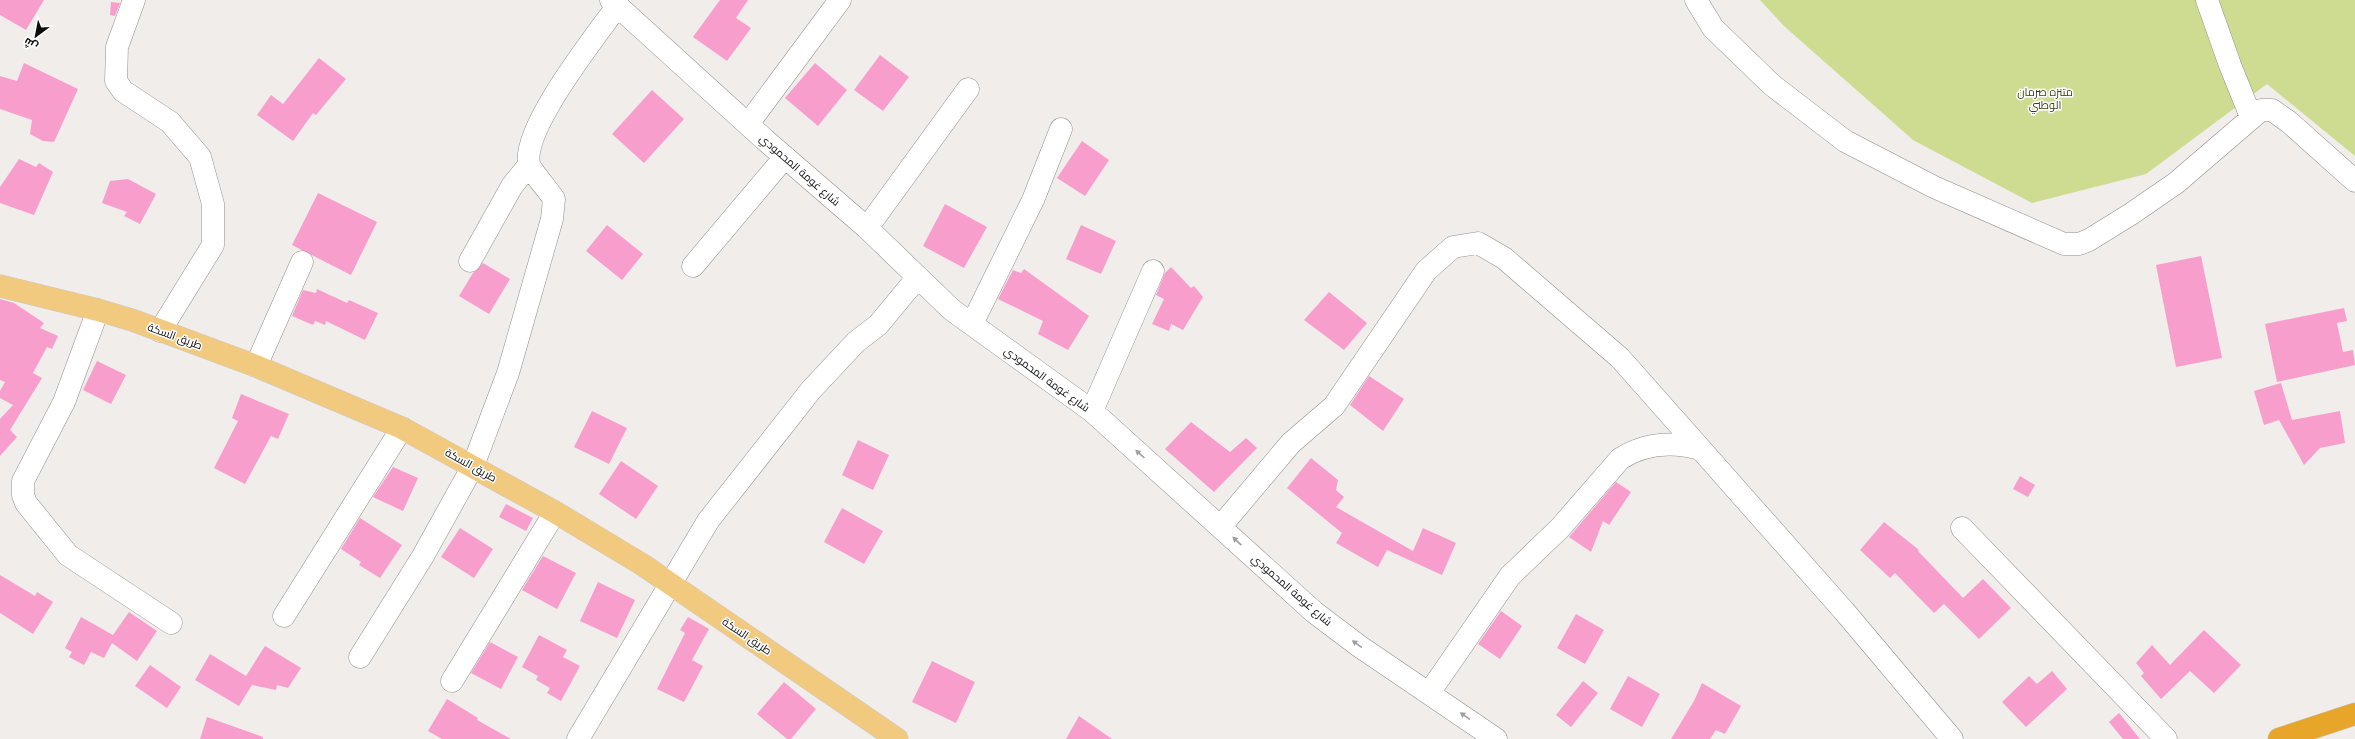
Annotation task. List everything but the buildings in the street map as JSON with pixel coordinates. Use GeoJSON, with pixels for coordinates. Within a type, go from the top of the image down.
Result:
{"type":"FeatureCollection","features":[{"type":"Feature","properties":{"kind":"highway"},"geometry":{"type":"LineString","coordinates":[[2279,739],[2355,714]]}},
{"type":"Feature","properties":{"kind":"main road","name":"طريق السكة"},"geometry":{"type":"LineString","coordinates":[[0,286],[98,310],[160,331],[256,366],[402,428],[554,512],[669,583],[895,738]]}},
{"type":"Feature","properties":{"kind":"street"},"geometry":{"type":"LineString","coordinates":[[134,0],[118,47],[116,81],[123,91],[170,122],[200,157],[213,204],[213,245],[160,331]]}},
{"type":"Feature","properties":{"kind":"street"},"geometry":{"type":"LineString","coordinates":[[748,124],[840,0]]}},
{"type":"Feature","properties":{"kind":"street"},"geometry":{"type":"LineString","coordinates":[[1696,0],[1714,28],[1772,85],[1845,141],[1934,187],[2064,244],[2079,244],[2089,240],[2131,214],[2176,183],[2251,117],[2261,110],[2272,110],[2289,122],[2355,181]]}},
{"type":"Feature","properties":{"kind":"street"},"geometry":{"type":"LineString","coordinates":[[2208,0],[2230,65],[2251,117]]}},
{"type":"Feature","properties":{"kind":"street"},"geometry":{"type":"LineString","coordinates":[[360,657],[423,556],[472,466],[508,373],[552,219],[554,199],[529,165],[529,148],[554,96],[614,3]]}},
{"type":"Feature","properties":{"kind":"street","name":"شارع غومة المحمودي"},"geometry":{"type":"LineString","coordinates":[[614,3],[785,157],[867,228],[952,310],[1092,412],[1221,526],[1314,612],[1359,646],[1496,739]]}},
{"type":"Feature","properties":{"kind":"street"},"geometry":{"type":"LineString","coordinates":[[867,228],[968,89]]}},
{"type":"Feature","properties":{"kind":"street"},"geometry":{"type":"LineString","coordinates":[[972,324],[1033,200],[1061,129]]}},
{"type":"Feature","properties":{"kind":"street"},"geometry":{"type":"LineString","coordinates":[[693,266],[785,157]]}},
{"type":"Feature","properties":{"kind":"street"},"geometry":{"type":"LineString","coordinates":[[470,261],[512,186],[529,165]]}},
{"type":"Feature","properties":{"kind":"street"},"geometry":{"type":"LineString","coordinates":[[1221,526],[1291,443],[1334,406],[1426,271],[1453,247],[1472,242],[1489,248],[1504,258],[1620,358],[1844,611],[1952,739]]}},
{"type":"Feature","properties":{"kind":"street"},"geometry":{"type":"LineString","coordinates":[[256,366],[302,262]]}},
{"type":"Feature","properties":{"kind":"street"},"geometry":{"type":"LineString","coordinates":[[1092,412],[1153,271]]}},
{"type":"Feature","properties":{"kind":"street"},"geometry":{"type":"LineString","coordinates":[[578,739],[669,583],[708,521],[811,390],[856,342],[878,325],[918,278]]}},
{"type":"Feature","properties":{"kind":"street"},"geometry":{"type":"LineString","coordinates":[[98,310],[64,402],[23,481],[23,495],[26,503],[68,555],[171,623]]}},
{"type":"Feature","properties":{"kind":"street"},"geometry":{"type":"LineString","coordinates":[[284,616],[402,428]]}},
{"type":"Feature","properties":{"kind":"street"},"geometry":{"type":"LineString","coordinates":[[1429,693],[1510,576],[1560,528],[1620,459],[1632,451],[1660,444],[1680,444],[1700,449]]}},
{"type":"Feature","properties":{"kind":"street"},"geometry":{"type":"LineString","coordinates":[[452,681],[554,512]]}},
{"type":"Feature","properties":{"kind":"street"},"geometry":{"type":"LineString","coordinates":[[1962,528],[2166,739]]}},
{"type":"Feature","properties":{"kind":"green space","name":"متنزه صرمان الوطني"},"geometry":{"type":"Polygon","coordinates":[[[1760,0],[2355,0],[2355,156],[2267,84],[2146,174],[2032,203],[1913,140],[1784,26],[1760,0]]]}}]}
